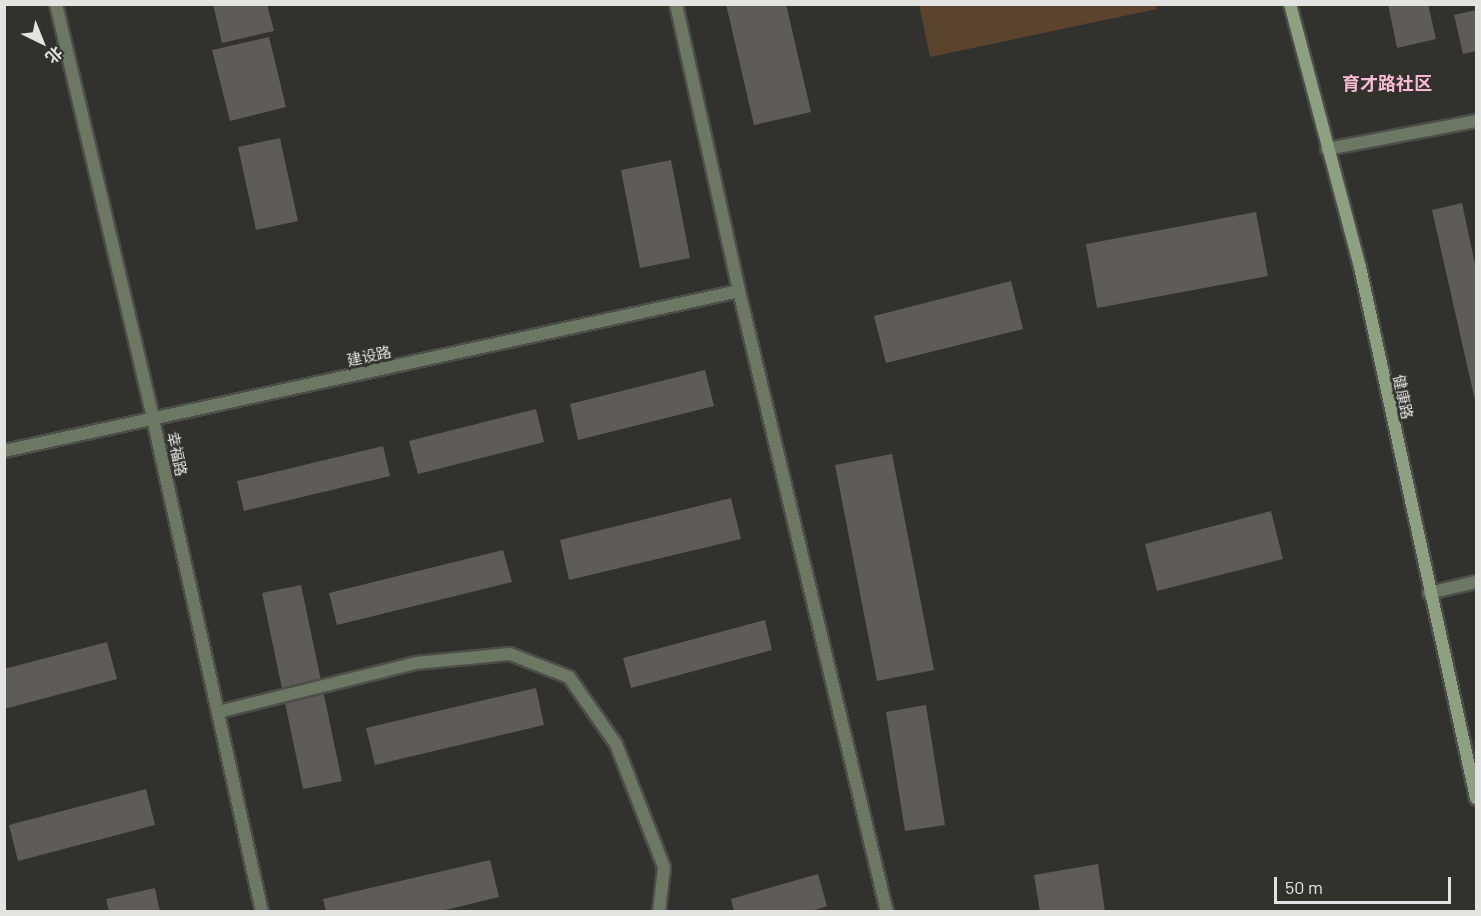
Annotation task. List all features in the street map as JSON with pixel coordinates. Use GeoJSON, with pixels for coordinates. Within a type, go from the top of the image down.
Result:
{"type":"FeatureCollection","features":[{"type":"Feature","properties":{"kind":"main road","name":"健康路"},"geometry":{"type":"LineString","coordinates":[[1290,4],[1360,267],[1429,593],[1476,798]]}},
{"type":"Feature","properties":{"kind":"street","name":"幸福路"},"geometry":{"type":"LineString","coordinates":[[56,4],[153,419],[262,912]]}},
{"type":"Feature","properties":{"kind":"street"},"geometry":{"type":"LineString","coordinates":[[676,4],[739,291],[887,912]]}},
{"type":"Feature","properties":{"kind":"street"},"geometry":{"type":"LineString","coordinates":[[1327,149],[1476,121]]}},
{"type":"Feature","properties":{"kind":"street","name":"建设路"},"geometry":{"type":"LineString","coordinates":[[4,451],[739,291]]}},
{"type":"Feature","properties":{"kind":"street"},"geometry":{"type":"LineString","coordinates":[[1429,593],[1476,582]]}},
{"type":"Feature","properties":{"kind":"street"},"geometry":{"type":"LineString","coordinates":[[218,712],[428,662],[510,654],[569,677],[616,744],[664,867],[659,912]]}},
{"type":"Feature","properties":{"kind":"shaded area"},"geometry":{"type":"Polygon","coordinates":[[[919,5],[1156,5],[1157,9],[930,57],[919,5]]]}},
{"type":"Feature","properties":{"kind":"building"},"geometry":{"type":"Polygon","coordinates":[[[213,4],[267,4],[274,31],[222,43],[213,4]]]}},
{"type":"Feature","properties":{"kind":"building"},"geometry":{"type":"Polygon","coordinates":[[[726,4],[786,4],[811,112],[754,125],[726,4]]]}},
{"type":"Feature","properties":{"kind":"building"},"geometry":{"type":"Polygon","coordinates":[[[1388,4],[1428,4],[1436,39],[1397,48],[1388,4]]]}},
{"type":"Feature","properties":{"kind":"building"},"geometry":{"type":"Polygon","coordinates":[[[1476,10],[1476,51],[1463,54],[1454,15],[1476,10]]]}},
{"type":"Feature","properties":{"kind":"building"},"geometry":{"type":"Polygon","coordinates":[[[269,37],[286,107],[230,121],[212,50],[269,37]]]}},
{"type":"Feature","properties":{"kind":"building"},"geometry":{"type":"Polygon","coordinates":[[[280,138],[298,221],[256,230],[238,147],[280,138]]]}},
{"type":"Feature","properties":{"kind":"building"},"geometry":{"type":"Polygon","coordinates":[[[671,160],[690,258],[640,268],[621,170],[671,160]]]}},
{"type":"Feature","properties":{"kind":"building"},"geometry":{"type":"Polygon","coordinates":[[[1462,203],[1476,269],[1476,405],[1432,210],[1462,203]]]}},
{"type":"Feature","properties":{"kind":"building"},"geometry":{"type":"Polygon","coordinates":[[[1256,212],[1268,276],[1097,308],[1086,244],[1256,212]]]}},
{"type":"Feature","properties":{"kind":"building"},"geometry":{"type":"Polygon","coordinates":[[[1011,281],[1023,329],[886,363],[874,316],[1011,281]]]}},
{"type":"Feature","properties":{"kind":"building"},"geometry":{"type":"Polygon","coordinates":[[[705,370],[714,406],[578,440],[570,404],[705,370]]]}},
{"type":"Feature","properties":{"kind":"building"},"geometry":{"type":"Polygon","coordinates":[[[536,409],[544,442],[418,474],[409,441],[536,409]]]}},
{"type":"Feature","properties":{"kind":"building"},"geometry":{"type":"Polygon","coordinates":[[[383,446],[390,476],[244,511],[237,481],[383,446]]]}},
{"type":"Feature","properties":{"kind":"building"},"geometry":{"type":"Polygon","coordinates":[[[892,454],[934,670],[877,681],[835,465],[892,454]]]}},
{"type":"Feature","properties":{"kind":"building"},"geometry":{"type":"Polygon","coordinates":[[[731,498],[741,539],[569,580],[560,540],[731,498]]]}},
{"type":"Feature","properties":{"kind":"building"},"geometry":{"type":"Polygon","coordinates":[[[1271,511],[1283,559],[1157,591],[1145,544],[1271,511]]]}},
{"type":"Feature","properties":{"kind":"building"},"geometry":{"type":"Polygon","coordinates":[[[503,550],[512,582],[337,625],[329,593],[503,550]]]}},
{"type":"Feature","properties":{"kind":"building"},"geometry":{"type":"Polygon","coordinates":[[[301,585],[342,781],[303,789],[262,593],[301,585]]]}},
{"type":"Feature","properties":{"kind":"building"},"geometry":{"type":"Polygon","coordinates":[[[765,620],[772,650],[631,688],[623,658],[765,620]]]}},
{"type":"Feature","properties":{"kind":"building"},"geometry":{"type":"Polygon","coordinates":[[[107,642],[117,679],[4,709],[4,669],[107,642]]]}},
{"type":"Feature","properties":{"kind":"building"},"geometry":{"type":"Polygon","coordinates":[[[536,688],[544,725],[375,765],[366,728],[536,688]]]}},
{"type":"Feature","properties":{"kind":"building"},"geometry":{"type":"Polygon","coordinates":[[[926,705],[945,825],[905,831],[886,712],[926,705]]]}},
{"type":"Feature","properties":{"kind":"building"},"geometry":{"type":"Polygon","coordinates":[[[146,789],[155,825],[18,861],[9,825],[146,789]]]}},
{"type":"Feature","properties":{"kind":"building"},"geometry":{"type":"Polygon","coordinates":[[[490,860],[499,897],[437,912],[326,912],[323,899],[490,860]]]}},
{"type":"Feature","properties":{"kind":"building"},"geometry":{"type":"Polygon","coordinates":[[[1098,864],[1105,912],[1040,912],[1034,875],[1098,864]]]}},
{"type":"Feature","properties":{"kind":"building"},"geometry":{"type":"Polygon","coordinates":[[[818,874],[827,906],[809,912],[734,912],[731,899],[818,874]]]}},
{"type":"Feature","properties":{"kind":"building"},"geometry":{"type":"Polygon","coordinates":[[[155,888],[160,912],[109,912],[106,899],[155,888]]]}},
{"type":"Feature","properties":{"kind":"district","name":"育才路社区"},"geometry":{"type":"Point","coordinates":[1387,83]}}]}
